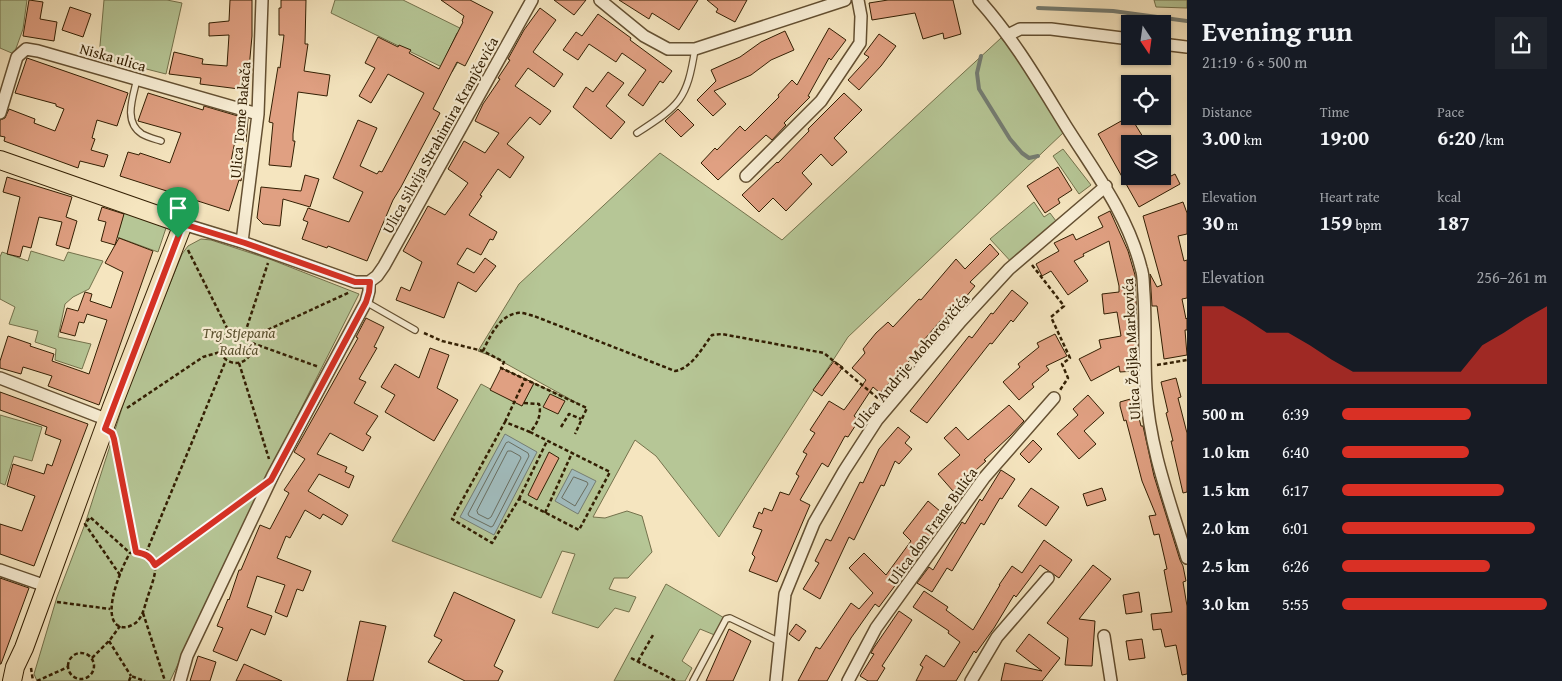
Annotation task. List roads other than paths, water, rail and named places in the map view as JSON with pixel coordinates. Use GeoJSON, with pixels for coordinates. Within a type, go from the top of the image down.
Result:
{"type":"FeatureCollection","features":[{"type":"Feature","properties":{"kind":"main road"},"geometry":{"type":"LineString","coordinates":[[0,160],[180,231],[108,419],[24,648],[15,667],[12,681]]}},
{"type":"Feature","properties":{"kind":"main road"},"geometry":{"type":"LineString","coordinates":[[23,681],[24,648]]}},
{"type":"Feature","properties":{"kind":"street","name":"Ulica Tome Bakača"},"geometry":{"type":"LineString","coordinates":[[242,242],[258,114],[262,0]]}},
{"type":"Feature","properties":{"kind":"street"},"geometry":{"type":"LineString","coordinates":[[600,0],[644,36],[668,49],[695,49],[845,0]]}},
{"type":"Feature","properties":{"kind":"street"},"geometry":{"type":"LineString","coordinates":[[746,176],[821,101],[860,42],[861,16],[858,0]]}},
{"type":"Feature","properties":{"kind":"street","name":"Ulica Željka Markovića"},"geometry":{"type":"LineString","coordinates":[[979,0],[1025,58],[1068,129],[1106,186],[1131,234],[1142,269],[1146,389],[1152,442],[1187,558]]}},
{"type":"Feature","properties":{"kind":"street","name":"Ulica Silvija Strahimira Kranjčevića"},"geometry":{"type":"LineString","coordinates":[[370,282],[384,266],[529,1]]}},
{"type":"Feature","properties":{"kind":"street"},"geometry":{"type":"LineString","coordinates":[[1008,35],[1020,29],[1051,29],[1121,38]]}},
{"type":"Feature","properties":{"kind":"street"},"geometry":{"type":"LineString","coordinates":[[1171,45],[1187,47]]}},
{"type":"Feature","properties":{"kind":"street","name":"Niska ulica"},"geometry":{"type":"LineString","coordinates":[[0,113],[17,57],[26,49],[258,114]]}},
{"type":"Feature","properties":{"kind":"street","name":"Ulica Andrije Mohorovičića"},"geometry":{"type":"LineString","coordinates":[[776,681],[785,594],[814,523],[844,471],[877,420],[962,321],[1010,270],[1106,186]]}},
{"type":"Feature","properties":{"kind":"street"},"geometry":{"type":"LineString","coordinates":[[180,231],[242,242],[355,282],[370,282],[366,302],[272,477],[187,656],[180,681]]}},
{"type":"Feature","properties":{"kind":"street"},"geometry":{"type":"LineString","coordinates":[[0,378],[108,419]]}},
{"type":"Feature","properties":{"kind":"street","name":"Ulica don Frane Bulića"},"geometry":{"type":"LineString","coordinates":[[848,681],[876,628],[984,478],[1054,398]]}},
{"type":"Feature","properties":{"kind":"street"},"geometry":{"type":"LineString","coordinates":[[0,570],[46,586]]}},
{"type":"Feature","properties":{"kind":"street"},"geometry":{"type":"LineString","coordinates":[[971,681],[997,637],[1048,578]]}},
{"type":"Feature","properties":{"kind":"street"},"geometry":{"type":"LineString","coordinates":[[1104,636],[1111,681]]}},
{"type":"Feature","properties":{"kind":"lane"},"geometry":{"type":"LineString","coordinates":[[637,133],[668,113],[682,97],[690,79],[695,49]]}},
{"type":"Feature","properties":{"kind":"lane"},"geometry":{"type":"LineString","coordinates":[[137,79],[130,108],[133,125],[142,134],[161,141]]}},
{"type":"Feature","properties":{"kind":"lane"},"geometry":{"type":"LineString","coordinates":[[366,302],[416,330]]}},
{"type":"Feature","properties":{"kind":"lane"},"geometry":{"type":"LineString","coordinates":[[692,681],[726,618],[730,618],[780,642]]}},
{"type":"Feature","properties":{"kind":"water"},"geometry":{"type":"Polygon","coordinates":[[[505,434],[537,452],[494,535],[460,517],[505,434]]]}},
{"type":"Feature","properties":{"kind":"water"},"geometry":{"type":"Polygon","coordinates":[[[572,469],[596,481],[578,514],[555,501],[572,469]]]}},
{"type":"Feature","properties":{"kind":"waterway"},"geometry":{"type":"LineString","coordinates":[[1038,8],[1113,11],[1187,21]]}},
{"type":"Feature","properties":{"kind":"waterway"},"geometry":{"type":"LineString","coordinates":[[981,56],[977,73],[979,89],[1010,139],[1022,153],[1029,158],[1038,156]]}},
{"type":"Feature","properties":{"kind":"park label","name":"Trg Stjepana Radića"},"geometry":{"type":"Point","coordinates":[239,340]}}]}
